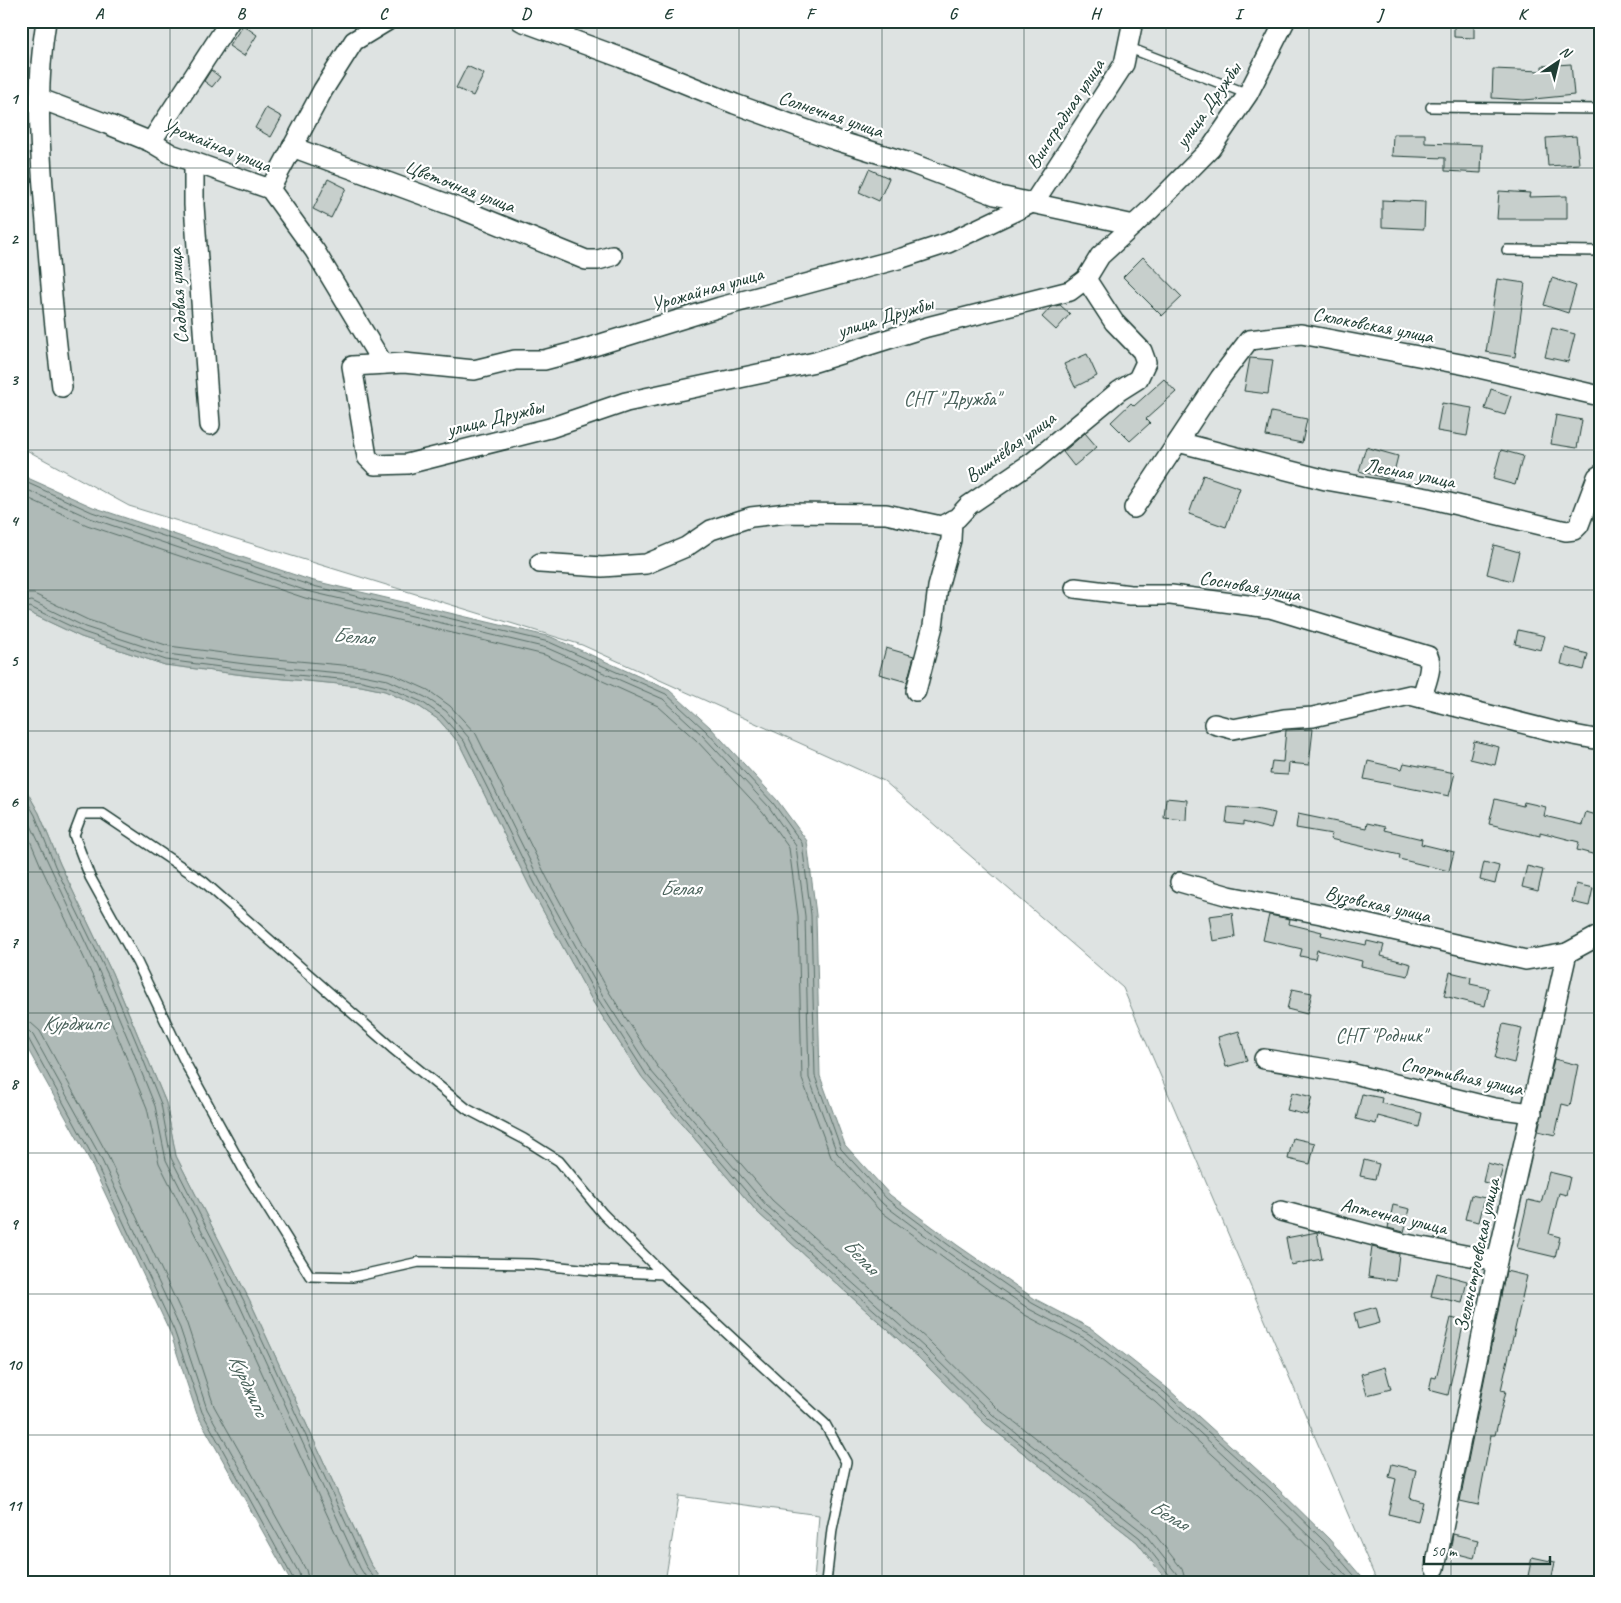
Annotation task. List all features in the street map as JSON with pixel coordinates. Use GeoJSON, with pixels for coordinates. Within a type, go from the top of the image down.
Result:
{"type":"FeatureCollection","features":[{"type":"Feature","properties":{"kind":"street"},"geometry":{"type":"LineString","coordinates":[[46,21],[40,55],[38,98],[40,153],[62,387]]}},
{"type":"Feature","properties":{"kind":"street"},"geometry":{"type":"LineString","coordinates":[[151,142],[230,21]]}},
{"type":"Feature","properties":{"kind":"street"},"geometry":{"type":"LineString","coordinates":[[270,189],[323,90],[354,41],[387,21]]}},
{"type":"Feature","properties":{"kind":"street","name":"Солнечная улица"},"geometry":{"type":"LineString","coordinates":[[521,21],[835,140],[913,164],[995,195],[1134,225]]}},
{"type":"Feature","properties":{"kind":"street","name":"Виноградная улица"},"geometry":{"type":"LineString","coordinates":[[1034,202],[1124,64],[1133,21]]}},
{"type":"Feature","properties":{"kind":"street","name":"улица Дружбы"},"geometry":{"type":"LineString","coordinates":[[352,366],[361,432],[367,457],[375,465],[407,464],[550,428],[626,402],[815,362],[927,327],[1070,291],[1086,279],[1100,256],[1211,148],[1248,94],[1285,21]]}},
{"type":"Feature","properties":{"kind":"street","name":"Урожайная улица"},"geometry":{"type":"LineString","coordinates":[[38,98],[151,142],[171,154],[270,189],[316,251],[383,364]]}},
{"type":"Feature","properties":{"kind":"street","name":"Цветочная улица"},"geometry":{"type":"LineString","coordinates":[[292,147],[461,209],[586,260],[598,260],[612,256]]}},
{"type":"Feature","properties":{"kind":"street","name":"Садовая улица"},"geometry":{"type":"LineString","coordinates":[[194,163],[194,205],[210,425]]}},
{"type":"Feature","properties":{"kind":"street","name":"Урожайная улица"},"geometry":{"type":"LineString","coordinates":[[352,366],[404,363],[474,370],[515,360],[544,360],[720,307],[911,256],[957,239],[1034,202]]}},
{"type":"Feature","properties":{"kind":"street","name":"Вишнёвая улица"},"geometry":{"type":"LineString","coordinates":[[952,520],[969,505],[1034,461],[1119,391],[1138,379],[1146,362],[1142,351],[1114,322],[1086,279]]}},
{"type":"Feature","properties":{"kind":"street","name":"Склоковская улица"},"geometry":{"type":"LineString","coordinates":[[1134,508],[1220,378],[1249,340],[1301,334],[1466,365],[1600,396]]}},
{"type":"Feature","properties":{"kind":"street","name":"Лесная улица"},"geometry":{"type":"LineString","coordinates":[[1178,442],[1326,480],[1428,498],[1566,531],[1574,530],[1579,525],[1597,477],[1600,475]]}},
{"type":"Feature","properties":{"kind":"street"},"geometry":{"type":"LineString","coordinates":[[540,563],[602,567],[646,564],[686,547],[711,530],[751,517],[787,512],[886,514],[941,526],[952,520],[952,540],[938,588],[933,626],[916,691]]}},
{"type":"Feature","properties":{"kind":"street","name":"Сосновая улица"},"geometry":{"type":"LineString","coordinates":[[1075,588],[1130,595],[1171,595],[1270,608],[1428,656],[1430,661],[1429,671],[1422,698]]}},
{"type":"Feature","properties":{"kind":"street"},"geometry":{"type":"LineString","coordinates":[[1214,724],[1233,729],[1284,719],[1313,717],[1410,695],[1553,731],[1600,740]]}},
{"type":"Feature","properties":{"kind":"street","name":"Вузовская улица"},"geometry":{"type":"LineString","coordinates":[[1180,882],[1229,896],[1321,914],[1526,960],[1567,953],[1600,935]]}},
{"type":"Feature","properties":{"kind":"street","name":"Зеленстроевская улица"},"geometry":{"type":"LineString","coordinates":[[1435,1568],[1497,1261],[1567,953]]}},
{"type":"Feature","properties":{"kind":"street","name":"Спортивная улица"},"geometry":{"type":"LineString","coordinates":[[1264,1059],[1346,1072],[1494,1108],[1532,1113]]}},
{"type":"Feature","properties":{"kind":"street","name":"Аптечная улица"},"geometry":{"type":"LineString","coordinates":[[1281,1211],[1401,1243],[1497,1261]]}},
{"type":"Feature","properties":{"kind":"lane","name":"Виноградная улица"},"geometry":{"type":"LineString","coordinates":[[1127,47],[1248,94]]}},
{"type":"Feature","properties":{"kind":"lane"},"geometry":{"type":"LineString","coordinates":[[1431,107],[1600,109]]}},
{"type":"Feature","properties":{"kind":"lane"},"geometry":{"type":"LineString","coordinates":[[1507,250],[1600,251]]}},
{"type":"Feature","properties":{"kind":"lane"},"geometry":{"type":"LineString","coordinates":[[663,1274],[600,1271],[532,1264],[419,1262],[353,1277],[310,1276],[244,1170],[186,1066],[137,962],[90,877],[74,835],[82,814],[103,814],[204,882],[392,1048],[467,1109],[524,1139],[559,1161],[603,1214],[663,1274],[825,1424],[846,1462],[832,1529],[826,1582]]}},
{"type":"Feature","properties":{"kind":"green space","name":"СНТ \"Дружба\""},"geometry":{"type":"Polygon","coordinates":[[[21,21],[1600,21],[1600,1582],[1377,1582],[1123,988],[884,781],[582,645],[129,506],[21,447],[21,21]]]}},
{"type":"Feature","properties":{"kind":"green space"},"geometry":{"type":"Polygon","coordinates":[[[28,612],[81,637],[165,665],[252,676],[361,686],[385,691],[420,707],[439,720],[459,743],[530,887],[593,1002],[642,1077],[758,1213],[917,1356],[985,1423],[1137,1542],[1168,1582],[814,1582],[819,1515],[679,1496],[665,1582],[383,1582],[370,1563],[250,1301],[176,1156],[166,1103],[112,973],[60,864],[39,813],[21,781],[21,619],[28,612]]]}},
{"type":"Feature","properties":{"kind":"water","name":"Белая"},"geometry":{"type":"Polygon","coordinates":[[[21,475],[93,507],[310,580],[551,637],[669,690],[710,727],[777,800],[807,841],[816,915],[820,1076],[845,1145],[890,1195],[957,1245],[1035,1299],[1092,1329],[1167,1388],[1273,1484],[1329,1539],[1366,1582],[1168,1582],[1137,1542],[985,1423],[917,1356],[758,1213],[642,1077],[593,1002],[530,887],[459,743],[439,720],[420,707],[385,691],[361,686],[252,676],[165,665],[81,637],[28,612],[21,619],[21,475]]]}},
{"type":"Feature","properties":{"kind":"water","name":"Курджипс"},"geometry":{"type":"Polygon","coordinates":[[[21,781],[39,813],[60,864],[112,973],[166,1103],[176,1156],[250,1301],[370,1563],[383,1582],[291,1582],[197,1414],[170,1332],[89,1159],[21,1037],[21,781]]]}},
{"type":"Feature","properties":{"kind":"building"},"geometry":{"type":"Polygon","coordinates":[[[1454,21],[1474,21],[1474,38],[1454,37],[1454,21]]]}},
{"type":"Feature","properties":{"kind":"building"},"geometry":{"type":"Polygon","coordinates":[[[243,25],[257,35],[244,56],[229,46],[243,25]]]}},
{"type":"Feature","properties":{"kind":"building"},"geometry":{"type":"Polygon","coordinates":[[[1571,64],[1574,95],[1524,100],[1492,98],[1493,69],[1542,71],[1542,66],[1571,64]]]}},
{"type":"Feature","properties":{"kind":"building"},"geometry":{"type":"Polygon","coordinates":[[[467,66],[484,74],[473,96],[456,88],[467,66]]]}},
{"type":"Feature","properties":{"kind":"building"},"geometry":{"type":"Polygon","coordinates":[[[211,70],[220,77],[212,87],[204,81],[211,70]]]}},
{"type":"Feature","properties":{"kind":"building"},"geometry":{"type":"Polygon","coordinates":[[[266,108],[282,117],[271,137],[255,128],[266,108]]]}},
{"type":"Feature","properties":{"kind":"building"},"geometry":{"type":"Polygon","coordinates":[[[1393,134],[1425,134],[1425,143],[1482,145],[1481,173],[1445,171],[1445,158],[1392,156],[1393,134]]]}},
{"type":"Feature","properties":{"kind":"building"},"geometry":{"type":"Polygon","coordinates":[[[1576,136],[1579,164],[1548,166],[1546,138],[1576,136]]]}},
{"type":"Feature","properties":{"kind":"building"},"geometry":{"type":"Polygon","coordinates":[[[869,169],[889,178],[879,201],[859,192],[869,169]]]}},
{"type":"Feature","properties":{"kind":"building"},"geometry":{"type":"Polygon","coordinates":[[[328,179],[346,188],[331,218],[313,209],[328,179]]]}},
{"type":"Feature","properties":{"kind":"building"},"geometry":{"type":"Polygon","coordinates":[[[1499,191],[1530,193],[1529,197],[1567,196],[1567,219],[1497,219],[1499,191]]]}},
{"type":"Feature","properties":{"kind":"building"},"geometry":{"type":"Polygon","coordinates":[[[1382,200],[1425,202],[1424,229],[1382,227],[1382,200]]]}},
{"type":"Feature","properties":{"kind":"building"},"geometry":{"type":"Polygon","coordinates":[[[1143,257],[1182,297],[1162,316],[1123,277],[1143,257]]]}},
{"type":"Feature","properties":{"kind":"building"},"geometry":{"type":"Polygon","coordinates":[[[1552,278],[1576,286],[1568,313],[1544,305],[1552,278]]]}},
{"type":"Feature","properties":{"kind":"building"},"geometry":{"type":"Polygon","coordinates":[[[1497,279],[1525,283],[1515,357],[1486,352],[1497,279]]]}},
{"type":"Feature","properties":{"kind":"building"},"geometry":{"type":"Polygon","coordinates":[[[1060,305],[1070,314],[1056,330],[1042,317],[1051,307],[1060,305]]]}},
{"type":"Feature","properties":{"kind":"building"},"geometry":{"type":"Polygon","coordinates":[[[1552,328],[1575,334],[1568,362],[1545,357],[1552,328]]]}},
{"type":"Feature","properties":{"kind":"building"},"geometry":{"type":"Polygon","coordinates":[[[1087,354],[1097,376],[1075,387],[1064,364],[1087,354]]]}},
{"type":"Feature","properties":{"kind":"building"},"geometry":{"type":"Polygon","coordinates":[[[1250,358],[1273,360],[1268,394],[1244,391],[1250,358]]]}},
{"type":"Feature","properties":{"kind":"building"},"geometry":{"type":"Polygon","coordinates":[[[1164,379],[1176,392],[1146,419],[1150,423],[1130,441],[1111,422],[1131,403],[1134,406],[1164,379]]]}},
{"type":"Feature","properties":{"kind":"building"},"geometry":{"type":"Polygon","coordinates":[[[1491,389],[1511,396],[1505,415],[1485,409],[1491,389]]]}},
{"type":"Feature","properties":{"kind":"building"},"geometry":{"type":"Polygon","coordinates":[[[1442,403],[1472,408],[1467,436],[1437,431],[1442,403]]]}},
{"type":"Feature","properties":{"kind":"building"},"geometry":{"type":"Polygon","coordinates":[[[1271,412],[1307,419],[1302,443],[1266,436],[1271,412]]]}},
{"type":"Feature","properties":{"kind":"building"},"geometry":{"type":"Polygon","coordinates":[[[1556,415],[1582,420],[1577,448],[1551,444],[1556,415]]]}},
{"type":"Feature","properties":{"kind":"building"},"geometry":{"type":"Polygon","coordinates":[[[1085,433],[1097,447],[1074,466],[1063,452],[1085,433]]]}},
{"type":"Feature","properties":{"kind":"building"},"geometry":{"type":"Polygon","coordinates":[[[1366,447],[1398,456],[1392,480],[1359,471],[1366,447]]]}},
{"type":"Feature","properties":{"kind":"building"},"geometry":{"type":"Polygon","coordinates":[[[1501,450],[1523,456],[1515,485],[1493,479],[1501,450]]]}},
{"type":"Feature","properties":{"kind":"building"},"geometry":{"type":"Polygon","coordinates":[[[1203,475],[1240,488],[1226,527],[1189,514],[1203,475]]]}},
{"type":"Feature","properties":{"kind":"building"},"geometry":{"type":"Polygon","coordinates":[[[1494,545],[1519,552],[1512,581],[1487,574],[1494,545]]]}},
{"type":"Feature","properties":{"kind":"building"},"geometry":{"type":"Polygon","coordinates":[[[1518,630],[1545,636],[1541,650],[1515,644],[1518,630]]]}},
{"type":"Feature","properties":{"kind":"building"},"geometry":{"type":"Polygon","coordinates":[[[886,648],[914,656],[907,682],[879,674],[886,648]]]}},
{"type":"Feature","properties":{"kind":"building"},"geometry":{"type":"Polygon","coordinates":[[[1565,648],[1588,654],[1584,670],[1561,664],[1565,648]]]}},
{"type":"Feature","properties":{"kind":"building"},"geometry":{"type":"Polygon","coordinates":[[[1313,729],[1309,765],[1289,763],[1288,775],[1270,774],[1272,761],[1283,762],[1286,730],[1313,729]]]}},
{"type":"Feature","properties":{"kind":"building"},"geometry":{"type":"Polygon","coordinates":[[[1474,741],[1499,747],[1495,765],[1470,759],[1474,741]]]}},
{"type":"Feature","properties":{"kind":"building"},"geometry":{"type":"Polygon","coordinates":[[[1368,761],[1402,769],[1404,763],[1455,773],[1449,796],[1364,779],[1368,761]]]}},
{"type":"Feature","properties":{"kind":"building"},"geometry":{"type":"Polygon","coordinates":[[[1166,798],[1187,800],[1186,820],[1164,818],[1166,798]]]}},
{"type":"Feature","properties":{"kind":"building"},"geometry":{"type":"Polygon","coordinates":[[[1495,799],[1523,806],[1524,802],[1546,807],[1544,816],[1582,825],[1586,812],[1600,816],[1600,856],[1577,850],[1579,842],[1540,832],[1540,836],[1489,824],[1495,799]]]}},
{"type":"Feature","properties":{"kind":"building"},"geometry":{"type":"Polygon","coordinates":[[[1228,807],[1275,813],[1271,829],[1243,822],[1243,825],[1226,823],[1228,807]]]}},
{"type":"Feature","properties":{"kind":"building"},"geometry":{"type":"Polygon","coordinates":[[[1298,814],[1366,828],[1367,823],[1385,827],[1384,830],[1422,839],[1421,844],[1454,852],[1449,871],[1399,859],[1400,855],[1330,839],[1332,834],[1296,828],[1298,814]]]}},
{"type":"Feature","properties":{"kind":"building"},"geometry":{"type":"Polygon","coordinates":[[[1484,862],[1499,866],[1495,884],[1480,880],[1484,862]]]}},
{"type":"Feature","properties":{"kind":"building"},"geometry":{"type":"Polygon","coordinates":[[[1527,866],[1543,870],[1538,891],[1522,887],[1527,866]]]}},
{"type":"Feature","properties":{"kind":"building"},"geometry":{"type":"Polygon","coordinates":[[[1576,884],[1593,888],[1589,906],[1572,902],[1576,884]]]}},
{"type":"Feature","properties":{"kind":"building"},"geometry":{"type":"Polygon","coordinates":[[[1232,913],[1235,937],[1213,941],[1209,916],[1232,913]]]}},
{"type":"Feature","properties":{"kind":"building"},"geometry":{"type":"Polygon","coordinates":[[[1269,915],[1290,919],[1289,924],[1322,932],[1321,935],[1366,945],[1367,941],[1384,945],[1381,956],[1411,964],[1408,976],[1361,966],[1362,961],[1317,950],[1315,959],[1300,956],[1302,949],[1263,940],[1269,915]]]}},
{"type":"Feature","properties":{"kind":"building"},"geometry":{"type":"Polygon","coordinates":[[[1450,972],[1471,977],[1470,984],[1489,988],[1485,1006],[1444,996],[1450,972]]]}},
{"type":"Feature","properties":{"kind":"building"},"geometry":{"type":"Polygon","coordinates":[[[1292,989],[1312,993],[1307,1014],[1287,1009],[1292,989]]]}},
{"type":"Feature","properties":{"kind":"building"},"geometry":{"type":"Polygon","coordinates":[[[1503,1024],[1522,1028],[1514,1063],[1495,1058],[1503,1024]]]}},
{"type":"Feature","properties":{"kind":"building"},"geometry":{"type":"Polygon","coordinates":[[[1239,1031],[1247,1061],[1226,1067],[1218,1037],[1239,1031]]]}},
{"type":"Feature","properties":{"kind":"building"},"geometry":{"type":"Polygon","coordinates":[[[1554,1059],[1578,1065],[1570,1106],[1562,1104],[1555,1135],[1538,1131],[1554,1059]]]}},
{"type":"Feature","properties":{"kind":"building"},"geometry":{"type":"Polygon","coordinates":[[[1292,1092],[1312,1097],[1307,1115],[1287,1110],[1292,1092]]]}},
{"type":"Feature","properties":{"kind":"building"},"geometry":{"type":"Polygon","coordinates":[[[1362,1094],[1382,1098],[1381,1103],[1422,1113],[1419,1127],[1378,1116],[1376,1124],[1356,1119],[1362,1094]]]}},
{"type":"Feature","properties":{"kind":"building"},"geometry":{"type":"Polygon","coordinates":[[[1293,1138],[1315,1143],[1310,1164],[1288,1159],[1293,1138]]]}},
{"type":"Feature","properties":{"kind":"building"},"geometry":{"type":"Polygon","coordinates":[[[1364,1160],[1379,1164],[1375,1179],[1360,1176],[1364,1160]]]}},
{"type":"Feature","properties":{"kind":"building"},"geometry":{"type":"Polygon","coordinates":[[[1487,1163],[1503,1167],[1498,1185],[1483,1182],[1487,1163]]]}},
{"type":"Feature","properties":{"kind":"building"},"geometry":{"type":"Polygon","coordinates":[[[1549,1172],[1570,1177],[1566,1195],[1559,1193],[1549,1234],[1560,1237],[1555,1257],[1517,1248],[1528,1200],[1541,1203],[1549,1172]]]}},
{"type":"Feature","properties":{"kind":"building"},"geometry":{"type":"Polygon","coordinates":[[[1471,1195],[1485,1198],[1479,1222],[1465,1219],[1471,1195]]]}},
{"type":"Feature","properties":{"kind":"building"},"geometry":{"type":"Polygon","coordinates":[[[1393,1205],[1410,1209],[1404,1232],[1388,1228],[1393,1205]]]}},
{"type":"Feature","properties":{"kind":"building"},"geometry":{"type":"Polygon","coordinates":[[[1317,1232],[1322,1259],[1291,1265],[1286,1238],[1317,1232]]]}},
{"type":"Feature","properties":{"kind":"building"},"geometry":{"type":"Polygon","coordinates":[[[1372,1247],[1399,1254],[1396,1281],[1368,1277],[1372,1247]]]}},
{"type":"Feature","properties":{"kind":"building"},"geometry":{"type":"Polygon","coordinates":[[[1506,1271],[1527,1276],[1501,1390],[1506,1391],[1495,1435],[1491,1435],[1478,1505],[1460,1501],[1506,1271]]]}},
{"type":"Feature","properties":{"kind":"building"},"geometry":{"type":"Polygon","coordinates":[[[1437,1273],[1467,1281],[1462,1303],[1431,1296],[1437,1273]]]}},
{"type":"Feature","properties":{"kind":"building"},"geometry":{"type":"Polygon","coordinates":[[[1376,1307],[1380,1323],[1358,1329],[1354,1313],[1376,1307]]]}},
{"type":"Feature","properties":{"kind":"building"},"geometry":{"type":"Polygon","coordinates":[[[1451,1318],[1464,1321],[1448,1395],[1429,1390],[1432,1377],[1436,1378],[1451,1318]]]}},
{"type":"Feature","properties":{"kind":"building"},"geometry":{"type":"Polygon","coordinates":[[[1385,1367],[1391,1389],[1367,1395],[1361,1374],[1385,1367]]]}},
{"type":"Feature","properties":{"kind":"building"},"geometry":{"type":"Polygon","coordinates":[[[1392,1464],[1416,1470],[1410,1498],[1423,1502],[1418,1521],[1388,1514],[1396,1479],[1389,1477],[1392,1464]]]}},
{"type":"Feature","properties":{"kind":"building"},"geometry":{"type":"Polygon","coordinates":[[[1453,1534],[1478,1540],[1474,1558],[1450,1552],[1453,1534]]]}},
{"type":"Feature","properties":{"kind":"building"},"geometry":{"type":"Polygon","coordinates":[[[1532,1557],[1555,1562],[1551,1581],[1528,1576],[1532,1557]]]}},
{"type":"Feature","properties":{"kind":"park label","name":"СНТ \"Родник\""},"geometry":{"type":"Point","coordinates":[1381,1035]}}]}
